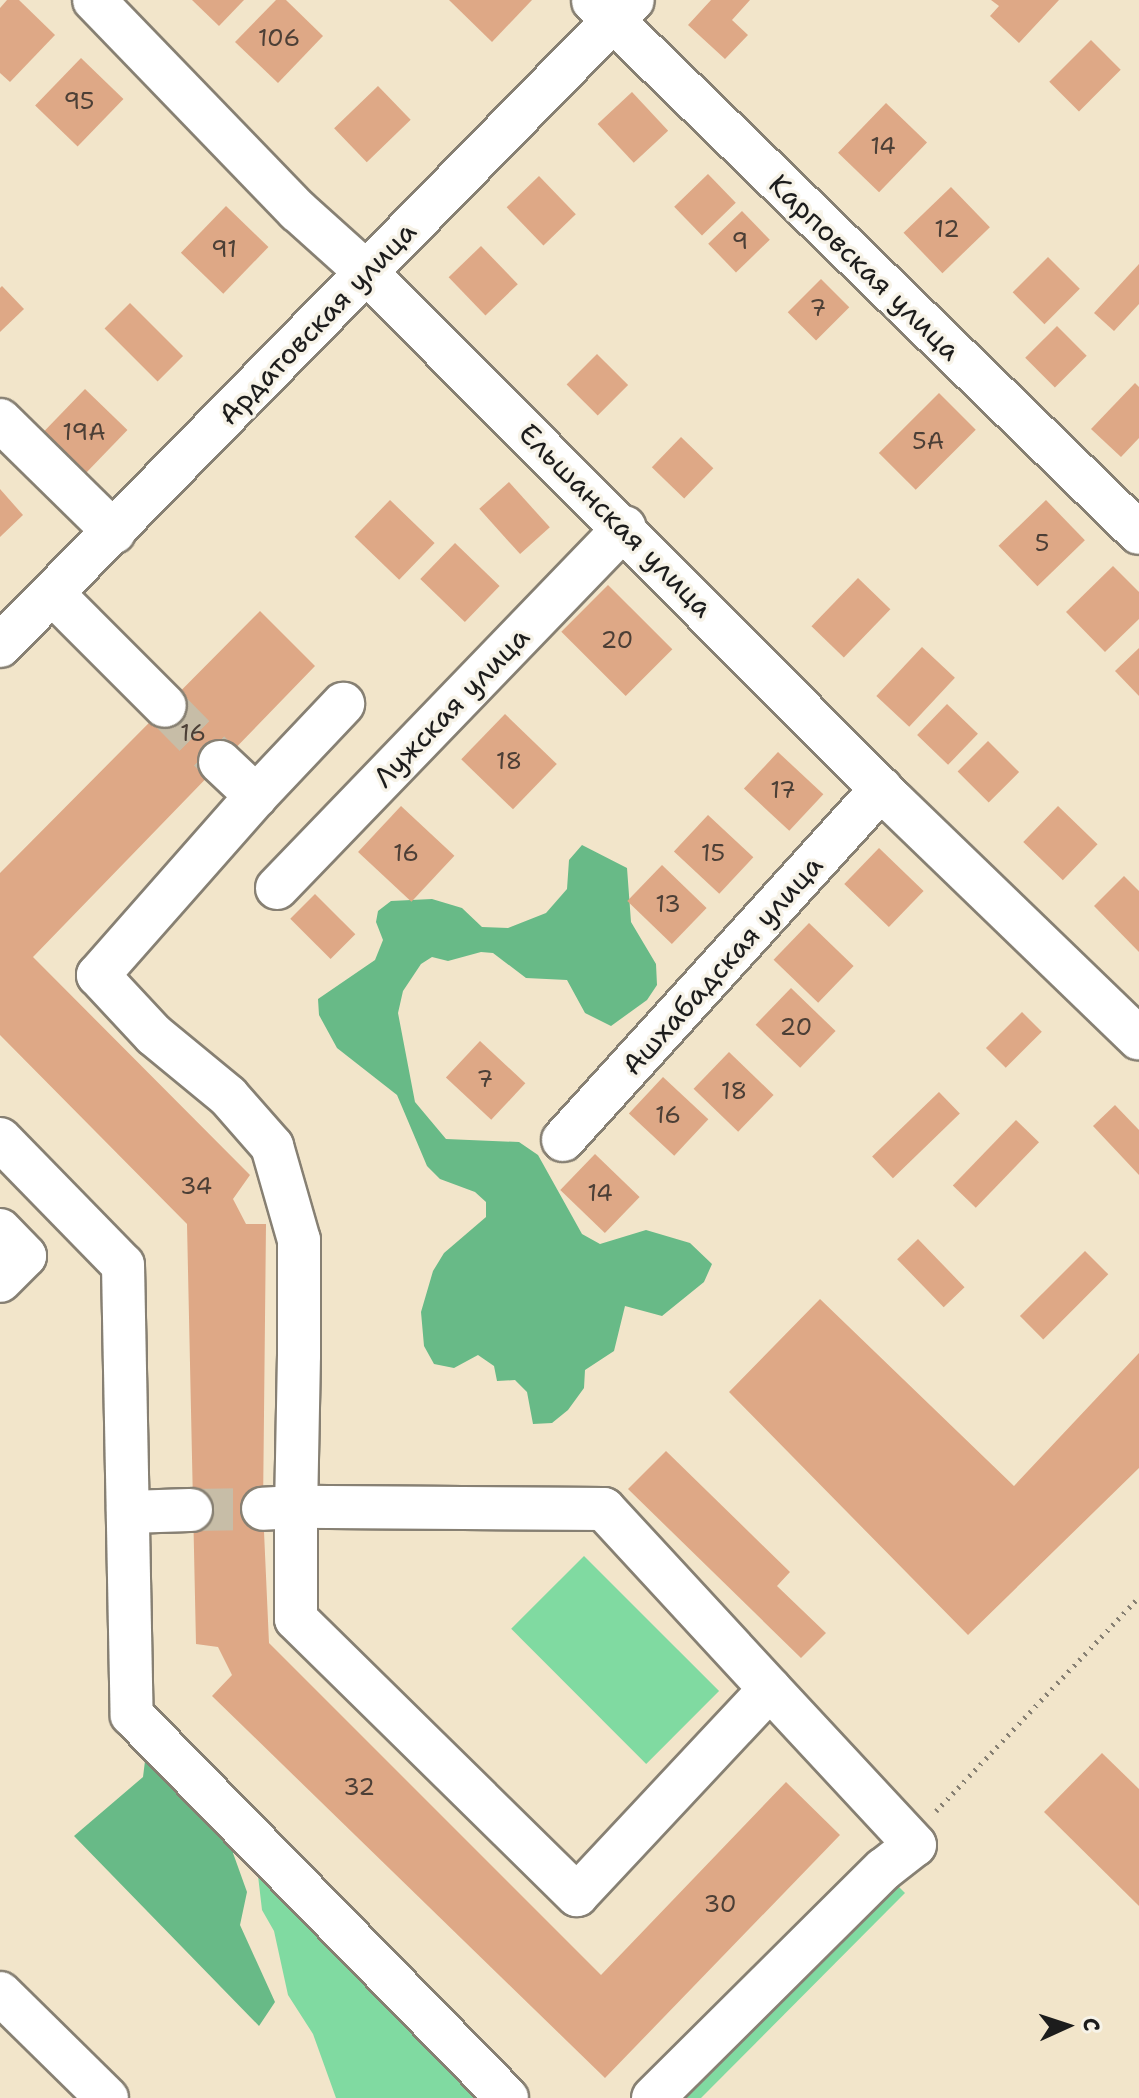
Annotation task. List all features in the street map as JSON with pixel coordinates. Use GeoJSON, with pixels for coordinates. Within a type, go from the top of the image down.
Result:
{"type":"FeatureCollection","features":[{"type":"Feature","properties":{"kind":"street","name":"Ельшанская улица"},"geometry":{"type":"LineString","coordinates":[[94,0],[298,211],[366,272],[625,527],[881,789],[1139,1039]]}},
{"type":"Feature","properties":{"kind":"street","name":"Ардатовская улица"},"geometry":{"type":"LineString","coordinates":[[0,646],[366,272],[613,7]]}},
{"type":"Feature","properties":{"kind":"street","name":"Карповская улица"},"geometry":{"type":"LineString","coordinates":[[613,7],[1139,533]]}},
{"type":"Feature","properties":{"kind":"street"},"geometry":{"type":"LineString","coordinates":[[0,420],[114,532]]}},
{"type":"Feature","properties":{"kind":"street","name":"Лужская улица"},"geometry":{"type":"LineString","coordinates":[[277,888],[625,527]]}},
{"type":"Feature","properties":{"kind":"street"},"geometry":{"type":"LineString","coordinates":[[53,594],[165,706]]}},
{"type":"Feature","properties":{"kind":"street"},"geometry":{"type":"LineString","coordinates":[[343,704],[256,796],[98,975],[154,1035],[228,1096],[272,1146],[299,1240],[280,1508],[296,1619],[577,1895],[770,1689]]}},
{"type":"Feature","properties":{"kind":"street"},"geometry":{"type":"LineString","coordinates":[[220,762],[256,796]]}},
{"type":"Feature","properties":{"kind":"street","name":"Ашхабадская улица"},"geometry":{"type":"LineString","coordinates":[[563,1140],[881,789]]}},
{"type":"Feature","properties":{"kind":"street"},"geometry":{"type":"LineString","coordinates":[[0,1139],[123,1265],[132,1715],[507,2098]]}},
{"type":"Feature","properties":{"kind":"street"},"geometry":{"type":"LineString","coordinates":[[0,1230],[25,1256],[0,1281]]}},
{"type":"Feature","properties":{"kind":"street"},"geometry":{"type":"LineString","coordinates":[[280,1508],[604,1509],[912,1842],[653,2098]]}},
{"type":"Feature","properties":{"kind":"street"},"geometry":{"type":"LineString","coordinates":[[128,1512],[191,1510]]}},
{"type":"Feature","properties":{"kind":"street"},"geometry":{"type":"LineString","coordinates":[[0,1993],[107,2098]]}},
{"type":"Feature","properties":{"kind":"path"},"geometry":{"type":"LineString","coordinates":[[912,1842],[1139,1597]]}},
{"type":"Feature","properties":{"kind":"green space"},"geometry":{"type":"Polygon","coordinates":[[[582,845],[627,868],[631,922],[656,964],[657,985],[647,1000],[611,1026],[585,1013],[567,980],[526,978],[493,953],[481,952],[448,961],[432,957],[421,964],[403,991],[398,1013],[415,1102],[446,1139],[519,1142],[538,1155],[582,1234],[600,1244],[646,1230],[690,1243],[712,1264],[704,1282],[662,1316],[625,1306],[614,1351],[585,1370],[584,1388],[568,1410],[552,1423],[533,1424],[527,1392],[515,1380],[497,1381],[494,1366],[478,1355],[454,1368],[434,1364],[424,1346],[421,1312],[433,1271],[444,1253],[486,1217],[486,1202],[475,1192],[440,1179],[427,1166],[397,1095],[337,1048],[319,1015],[318,999],[375,960],[383,940],[376,922],[378,911],[391,901],[432,899],[462,908],[482,927],[508,928],[546,913],[567,889],[569,860],[582,845]]]}},
{"type":"Feature","properties":{"kind":"green space"},"geometry":{"type":"Polygon","coordinates":[[[584,1556],[719,1691],[646,1764],[511,1629],[584,1556]]]}},
{"type":"Feature","properties":{"kind":"green space"},"geometry":{"type":"Polygon","coordinates":[[[145,1761],[159,1762],[232,1829],[233,1853],[247,1892],[240,1925],[275,2002],[259,2026],[74,1836],[143,1777],[145,1761]]]}},
{"type":"Feature","properties":{"kind":"green space"},"geometry":{"type":"Polygon","coordinates":[[[255,1850],[508,2098],[336,2098],[313,2034],[288,1995],[274,1931],[262,1910],[255,1850]]]}},
{"type":"Feature","properties":{"kind":"green space"},"geometry":{"type":"Polygon","coordinates":[[[891,1879],[905,1893],[701,2098],[676,2098],[891,1879]]]}},
{"type":"Feature","properties":{"kind":"building"},"geometry":{"type":"Polygon","coordinates":[[[7,0],[19,0],[55,35],[10,82],[0,73],[0,8],[7,0]]]}},
{"type":"Feature","properties":{"kind":"building"},"geometry":{"type":"Polygon","coordinates":[[[192,0],[244,0],[219,26],[192,0]]]}},
{"type":"Feature","properties":{"kind":"building"},"geometry":{"type":"Polygon","coordinates":[[[276,0],[286,0],[323,36],[278,83],[235,42],[276,0]]]}},
{"type":"Feature","properties":{"kind":"building"},"geometry":{"type":"Polygon","coordinates":[[[449,0],[532,0],[492,42],[449,0]]]}},
{"type":"Feature","properties":{"kind":"building"},"geometry":{"type":"Polygon","coordinates":[[[711,0],[750,0],[732,20],[748,35],[725,59],[688,25],[711,0]]]}},
{"type":"Feature","properties":{"kind":"building"},"geometry":{"type":"Polygon","coordinates":[[[991,0],[1059,0],[1019,43],[990,16],[999,6],[991,0]]]}},
{"type":"Feature","properties":{"kind":"building"},"geometry":{"type":"Polygon","coordinates":[[[1091,40],[1121,70],[1079,111],[1049,82],[1091,40]]]}},
{"type":"Feature","properties":{"kind":"building"},"geometry":{"type":"Polygon","coordinates":[[[81,58],[123,99],[78,146],[35,105],[81,58]]]}},
{"type":"Feature","properties":{"kind":"building"},"geometry":{"type":"Polygon","coordinates":[[[378,86],[411,120],[367,162],[334,128],[378,86]]]}},
{"type":"Feature","properties":{"kind":"building"},"geometry":{"type":"Polygon","coordinates":[[[632,92],[668,131],[634,163],[598,124],[632,92]]]}},
{"type":"Feature","properties":{"kind":"building"},"geometry":{"type":"Polygon","coordinates":[[[886,103],[927,143],[879,192],[838,153],[886,103]]]}},
{"type":"Feature","properties":{"kind":"building"},"geometry":{"type":"Polygon","coordinates":[[[708,174],[736,203],[702,235],[674,207],[708,174]]]}},
{"type":"Feature","properties":{"kind":"building"},"geometry":{"type":"Polygon","coordinates":[[[539,176],[576,214],[543,245],[507,207],[539,176]]]}},
{"type":"Feature","properties":{"kind":"building"},"geometry":{"type":"Polygon","coordinates":[[[951,187],[990,227],[942,273],[904,233],[951,187]]]}},
{"type":"Feature","properties":{"kind":"building"},"geometry":{"type":"Polygon","coordinates":[[[226,206],[268,247],[223,294],[181,253],[226,206]]]}},
{"type":"Feature","properties":{"kind":"building"},"geometry":{"type":"Polygon","coordinates":[[[742,211],[770,240],[736,272],[708,244],[742,211]]]}},
{"type":"Feature","properties":{"kind":"building"},"geometry":{"type":"Polygon","coordinates":[[[481,246],[518,284],[485,315],[449,277],[481,246]]]}},
{"type":"Feature","properties":{"kind":"building"},"geometry":{"type":"Polygon","coordinates":[[[1048,257],[1080,289],[1044,324],[1013,292],[1048,257]]]}},
{"type":"Feature","properties":{"kind":"building"},"geometry":{"type":"Polygon","coordinates":[[[1139,264],[1139,304],[1114,331],[1094,313],[1139,264]]]}},
{"type":"Feature","properties":{"kind":"building"},"geometry":{"type":"Polygon","coordinates":[[[821,279],[849,307],[816,341],[788,312],[821,279]]]}},
{"type":"Feature","properties":{"kind":"building"},"geometry":{"type":"Polygon","coordinates":[[[2,286],[24,309],[0,332],[0,288],[2,286]]]}},
{"type":"Feature","properties":{"kind":"building"},"geometry":{"type":"Polygon","coordinates":[[[130,303],[183,356],[158,381],[105,328],[130,303]]]}},
{"type":"Feature","properties":{"kind":"building"},"geometry":{"type":"Polygon","coordinates":[[[1057,326],[1087,356],[1055,388],[1025,358],[1057,326]]]}},
{"type":"Feature","properties":{"kind":"building"},"geometry":{"type":"Polygon","coordinates":[[[597,354],[628,385],[598,416],[567,384],[597,354]]]}},
{"type":"Feature","properties":{"kind":"building"},"geometry":{"type":"Polygon","coordinates":[[[1135,383],[1139,387],[1139,438],[1121,457],[1091,429],[1135,383]]]}},
{"type":"Feature","properties":{"kind":"building"},"geometry":{"type":"Polygon","coordinates":[[[85,389],[127,430],[82,477],[39,436],[85,389]]]}},
{"type":"Feature","properties":{"kind":"building"},"geometry":{"type":"Polygon","coordinates":[[[939,393],[976,430],[916,490],[879,453],[939,393]]]}},
{"type":"Feature","properties":{"kind":"building"},"geometry":{"type":"Polygon","coordinates":[[[681,437],[713,468],[684,498],[652,467],[681,437]]]}},
{"type":"Feature","properties":{"kind":"building"},"geometry":{"type":"Polygon","coordinates":[[[509,482],[550,527],[520,554],[479,509],[509,482]]]}},
{"type":"Feature","properties":{"kind":"building"},"geometry":{"type":"Polygon","coordinates":[[[0,489],[23,515],[0,537],[0,489]]]}},
{"type":"Feature","properties":{"kind":"building"},"geometry":{"type":"Polygon","coordinates":[[[390,500],[435,543],[399,580],[355,537],[390,500]]]}},
{"type":"Feature","properties":{"kind":"building"},"geometry":{"type":"Polygon","coordinates":[[[1046,500],[1085,540],[1037,586],[999,546],[1046,500]]]}},
{"type":"Feature","properties":{"kind":"building"},"geometry":{"type":"Polygon","coordinates":[[[455,543],[500,586],[465,622],[420,579],[455,543]]]}},
{"type":"Feature","properties":{"kind":"building"},"geometry":{"type":"Polygon","coordinates":[[[1113,566],[1139,592],[1139,619],[1105,652],[1066,612],[1113,566]]]}},
{"type":"Feature","properties":{"kind":"building"},"geometry":{"type":"Polygon","coordinates":[[[858,578],[890,609],[844,657],[811,626],[858,578]]]}},
{"type":"Feature","properties":{"kind":"building"},"geometry":{"type":"Polygon","coordinates":[[[608,585],[672,649],[626,696],[561,632],[608,585]]]}},
{"type":"Feature","properties":{"kind":"building"},"geometry":{"type":"Polygon","coordinates":[[[260,611],[315,666],[33,957],[250,1175],[233,1199],[246,1224],[266,1224],[263,1509],[269,1643],[601,1975],[786,1782],[840,1835],[605,2078],[212,1696],[232,1675],[218,1647],[196,1644],[187,1224],[0,1035],[0,873],[260,611]]]}},
{"type":"Feature","properties":{"kind":"building"},"geometry":{"type":"Polygon","coordinates":[[[922,647],[955,678],[909,727],[876,696],[922,647]]]}},
{"type":"Feature","properties":{"kind":"building"},"geometry":{"type":"Polygon","coordinates":[[[1139,648],[1139,696],[1115,671],[1139,648]]]}},
{"type":"Feature","properties":{"kind":"building"},"geometry":{"type":"Polygon","coordinates":[[[947,704],[978,734],[948,765],[917,735],[947,704]]]}},
{"type":"Feature","properties":{"kind":"building"},"geometry":{"type":"Polygon","coordinates":[[[505,714],[557,764],[513,809],[461,759],[505,714]]]}},
{"type":"Feature","properties":{"kind":"building"},"geometry":{"type":"Polygon","coordinates":[[[988,741],[1019,772],[989,803],[958,771],[988,741]]]}},
{"type":"Feature","properties":{"kind":"building"},"geometry":{"type":"Polygon","coordinates":[[[778,752],[823,794],[789,831],[744,789],[778,752]]]}},
{"type":"Feature","properties":{"kind":"building"},"geometry":{"type":"Polygon","coordinates":[[[401,806],[454,856],[411,902],[358,852],[401,806]]]}},
{"type":"Feature","properties":{"kind":"building"},"geometry":{"type":"Polygon","coordinates":[[[1058,806],[1098,844],[1063,880],[1023,842],[1058,806]]]}},
{"type":"Feature","properties":{"kind":"building"},"geometry":{"type":"Polygon","coordinates":[[[708,815],[753,857],[719,894],[674,852],[708,815]]]}},
{"type":"Feature","properties":{"kind":"building"},"geometry":{"type":"Polygon","coordinates":[[[879,848],[924,891],[889,927],[844,884],[879,848]]]}},
{"type":"Feature","properties":{"kind":"building"},"geometry":{"type":"Polygon","coordinates":[[[662,865],[707,908],[672,944],[627,901],[662,865]]]}},
{"type":"Feature","properties":{"kind":"building"},"geometry":{"type":"Polygon","coordinates":[[[1124,876],[1139,891],[1139,952],[1094,906],[1124,876]]]}},
{"type":"Feature","properties":{"kind":"building"},"geometry":{"type":"Polygon","coordinates":[[[315,894],[355,934],[331,959],[290,919],[315,894]]]}},
{"type":"Feature","properties":{"kind":"building"},"geometry":{"type":"Polygon","coordinates":[[[809,923],[854,966],[818,1003],[774,960],[809,923]]]}},
{"type":"Feature","properties":{"kind":"building"},"geometry":{"type":"Polygon","coordinates":[[[791,988],[836,1031],[800,1068],[756,1025],[791,988]]]}},
{"type":"Feature","properties":{"kind":"building"},"geometry":{"type":"Polygon","coordinates":[[[1022,1012],[1042,1032],[1006,1068],[986,1048],[1022,1012]]]}},
{"type":"Feature","properties":{"kind":"building"},"geometry":{"type":"Polygon","coordinates":[[[480,1041],[525,1083],[491,1120],[446,1078],[480,1041]]]}},
{"type":"Feature","properties":{"kind":"building"},"geometry":{"type":"Polygon","coordinates":[[[729,1052],[774,1095],[738,1132],[694,1089],[729,1052]]]}},
{"type":"Feature","properties":{"kind":"building"},"geometry":{"type":"Polygon","coordinates":[[[663,1077],[708,1119],[674,1156],[629,1114],[663,1077]]]}},
{"type":"Feature","properties":{"kind":"building"},"geometry":{"type":"Polygon","coordinates":[[[939,1092],[960,1114],[893,1178],[872,1157],[939,1092]]]}},
{"type":"Feature","properties":{"kind":"building"},"geometry":{"type":"Polygon","coordinates":[[[1115,1105],[1139,1130],[1139,1175],[1093,1126],[1115,1105]]]}},
{"type":"Feature","properties":{"kind":"building"},"geometry":{"type":"Polygon","coordinates":[[[1016,1120],[1039,1142],[976,1208],[953,1185],[1016,1120]]]}},
{"type":"Feature","properties":{"kind":"building"},"geometry":{"type":"Polygon","coordinates":[[[595,1154],[640,1197],[605,1233],[560,1190],[595,1154]]]}},
{"type":"Feature","properties":{"kind":"building"},"geometry":{"type":"Polygon","coordinates":[[[918,1239],[965,1287],[944,1307],[897,1259],[918,1239]]]}},
{"type":"Feature","properties":{"kind":"building"},"geometry":{"type":"Polygon","coordinates":[[[1085,1251],[1108,1274],[1043,1339],[1020,1316],[1085,1251]]]}},
{"type":"Feature","properties":{"kind":"building"},"geometry":{"type":"Polygon","coordinates":[[[820,1299],[1014,1486],[1139,1353],[1139,1468],[968,1635],[729,1392],[820,1299]]]}},
{"type":"Feature","properties":{"kind":"building"},"geometry":{"type":"Polygon","coordinates":[[[666,1451],[790,1572],[777,1586],[826,1633],[801,1658],[628,1489],[666,1451]]]}},
{"type":"Feature","properties":{"kind":"building"},"geometry":{"type":"Polygon","coordinates":[[[1102,1753],[1139,1789],[1139,1906],[1044,1812],[1102,1753]]]}},
{"type":"Feature","properties":{"kind":"tunnel"},"geometry":{"type":"LineString","coordinates":[[165,706],[220,762]]}},
{"type":"Feature","properties":{"kind":"tunnel"},"geometry":{"type":"LineString","coordinates":[[191,1510],[263,1509]]}}]}
